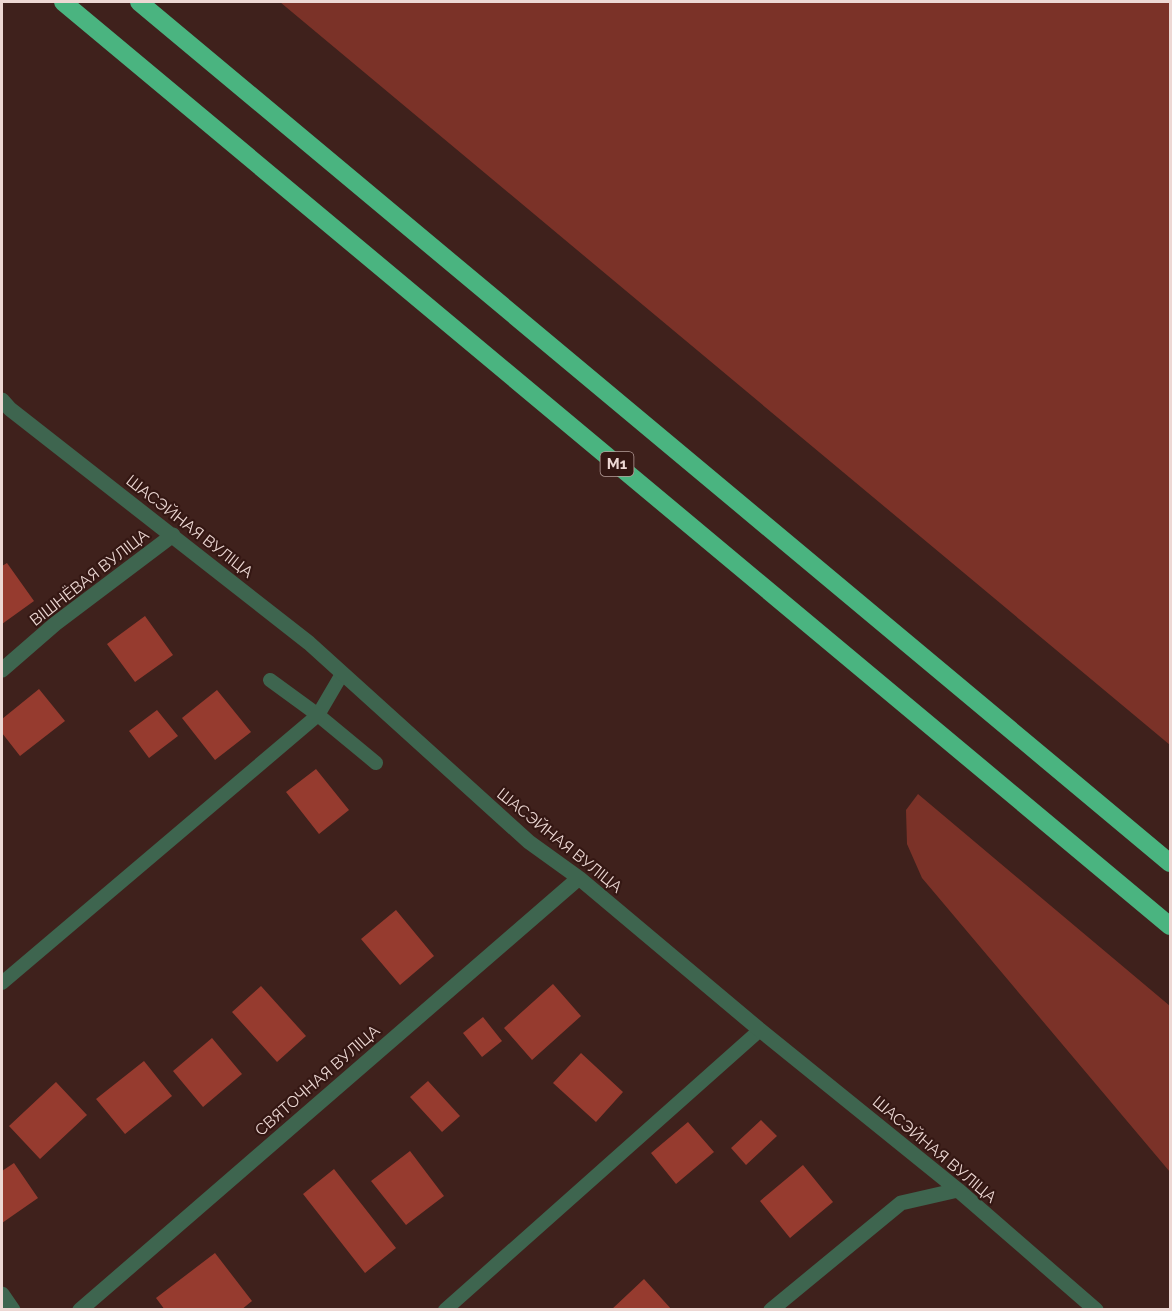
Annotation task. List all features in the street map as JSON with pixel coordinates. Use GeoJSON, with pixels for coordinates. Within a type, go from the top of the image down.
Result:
{"type":"FeatureCollection","features":[{"type":"Feature","properties":{"kind":"highway","name":"М1"},"geometry":{"type":"LineString","coordinates":[[63,2],[1170,926]]}},
{"type":"Feature","properties":{"kind":"highway"},"geometry":{"type":"LineString","coordinates":[[139,2],[1170,863]]}},
{"type":"Feature","properties":{"kind":"street","name":"ШАСЭЙНАЯ ВУЛІЦА"},"geometry":{"type":"LineString","coordinates":[[2,400],[10,409],[309,643],[529,842],[579,878],[760,1030],[958,1190],[1096,1310]]}},
{"type":"Feature","properties":{"kind":"street","name":"ВІШНЁВАЯ ВУЛІЦА"},"geometry":{"type":"LineString","coordinates":[[2,670],[55,624],[172,535]]}},
{"type":"Feature","properties":{"kind":"street","name":"СВЯТОЧНАЯ ВУЛІЦА"},"geometry":{"type":"LineString","coordinates":[[80,1310],[579,878]]}},
{"type":"Feature","properties":{"kind":"street"},"geometry":{"type":"LineString","coordinates":[[771,1310],[901,1203],[958,1190]]}},
{"type":"Feature","properties":{"kind":"street"},"geometry":{"type":"LineString","coordinates":[[2,1294],[13,1310]]}},
{"type":"Feature","properties":{"kind":"lane"},"geometry":{"type":"LineString","coordinates":[[2,983],[318,715],[342,674]]}},
{"type":"Feature","properties":{"kind":"lane"},"geometry":{"type":"LineString","coordinates":[[270,680],[318,715],[376,763]]}},
{"type":"Feature","properties":{"kind":"lane"},"geometry":{"type":"LineString","coordinates":[[445,1310],[760,1030]]}},
{"type":"Feature","properties":{"kind":"shaded area"},"geometry":{"type":"Polygon","coordinates":[[[280,2],[1170,2],[1170,745],[280,2]]]}},
{"type":"Feature","properties":{"kind":"shaded area"},"geometry":{"type":"Polygon","coordinates":[[[918,794],[1170,1006],[1170,1172],[922,878],[907,844],[906,810],[918,794]]]}},
{"type":"Feature","properties":{"kind":"building"},"geometry":{"type":"Polygon","coordinates":[[[7,563],[34,601],[2,624],[2,566],[7,563]]]}},
{"type":"Feature","properties":{"kind":"building"},"geometry":{"type":"Polygon","coordinates":[[[145,616],[173,655],[135,682],[107,644],[145,616]]]}},
{"type":"Feature","properties":{"kind":"building"},"geometry":{"type":"Polygon","coordinates":[[[39,689],[65,721],[20,756],[2,733],[2,719],[39,689]]]}},
{"type":"Feature","properties":{"kind":"building"},"geometry":{"type":"Polygon","coordinates":[[[217,690],[251,732],[215,760],[182,718],[217,690]]]}},
{"type":"Feature","properties":{"kind":"building"},"geometry":{"type":"Polygon","coordinates":[[[157,710],[178,736],[149,758],[129,731],[157,710]]]}},
{"type":"Feature","properties":{"kind":"building"},"geometry":{"type":"Polygon","coordinates":[[[316,769],[349,810],[319,834],[286,792],[316,769]]]}},
{"type":"Feature","properties":{"kind":"building"},"geometry":{"type":"Polygon","coordinates":[[[396,910],[434,956],[400,985],[361,939],[396,910]]]}},
{"type":"Feature","properties":{"kind":"building"},"geometry":{"type":"Polygon","coordinates":[[[553,984],[581,1016],[532,1060],[504,1028],[553,984]]]}},
{"type":"Feature","properties":{"kind":"building"},"geometry":{"type":"Polygon","coordinates":[[[261,986],[306,1036],[277,1062],[232,1012],[261,986]]]}},
{"type":"Feature","properties":{"kind":"building"},"geometry":{"type":"Polygon","coordinates":[[[483,1017],[502,1041],[482,1057],[463,1033],[483,1017]]]}},
{"type":"Feature","properties":{"kind":"building"},"geometry":{"type":"Polygon","coordinates":[[[212,1038],[242,1074],[203,1107],[173,1071],[212,1038]]]}},
{"type":"Feature","properties":{"kind":"building"},"geometry":{"type":"Polygon","coordinates":[[[581,1053],[623,1092],[596,1122],[553,1083],[581,1053]]]}},
{"type":"Feature","properties":{"kind":"building"},"geometry":{"type":"Polygon","coordinates":[[[144,1061],[172,1096],[125,1134],[96,1099],[144,1061]]]}},
{"type":"Feature","properties":{"kind":"building"},"geometry":{"type":"Polygon","coordinates":[[[428,1081],[460,1116],[442,1132],[410,1097],[428,1081]]]}},
{"type":"Feature","properties":{"kind":"building"},"geometry":{"type":"Polygon","coordinates":[[[56,1082],[87,1115],[40,1159],[9,1126],[56,1082]]]}},
{"type":"Feature","properties":{"kind":"building"},"geometry":{"type":"Polygon","coordinates":[[[761,1120],[777,1136],[746,1165],[731,1148],[761,1120]]]}},
{"type":"Feature","properties":{"kind":"building"},"geometry":{"type":"Polygon","coordinates":[[[688,1122],[714,1152],[676,1184],[651,1153],[688,1122]]]}},
{"type":"Feature","properties":{"kind":"building"},"geometry":{"type":"Polygon","coordinates":[[[410,1151],[444,1196],[406,1225],[371,1181],[410,1151]]]}},
{"type":"Feature","properties":{"kind":"building"},"geometry":{"type":"Polygon","coordinates":[[[14,1163],[38,1198],[2,1223],[2,1171],[14,1163]]]}},
{"type":"Feature","properties":{"kind":"building"},"geometry":{"type":"Polygon","coordinates":[[[803,1165],[833,1202],[790,1238],[760,1201],[803,1165]]]}},
{"type":"Feature","properties":{"kind":"building"},"geometry":{"type":"Polygon","coordinates":[[[334,1169],[396,1248],[365,1273],[303,1194],[334,1169]]]}},
{"type":"Feature","properties":{"kind":"building"},"geometry":{"type":"Polygon","coordinates":[[[215,1253],[252,1301],[241,1310],[165,1310],[156,1298],[215,1253]]]}},
{"type":"Feature","properties":{"kind":"building"},"geometry":{"type":"Polygon","coordinates":[[[644,1279],[672,1310],[611,1310],[644,1279]]]}}]}
